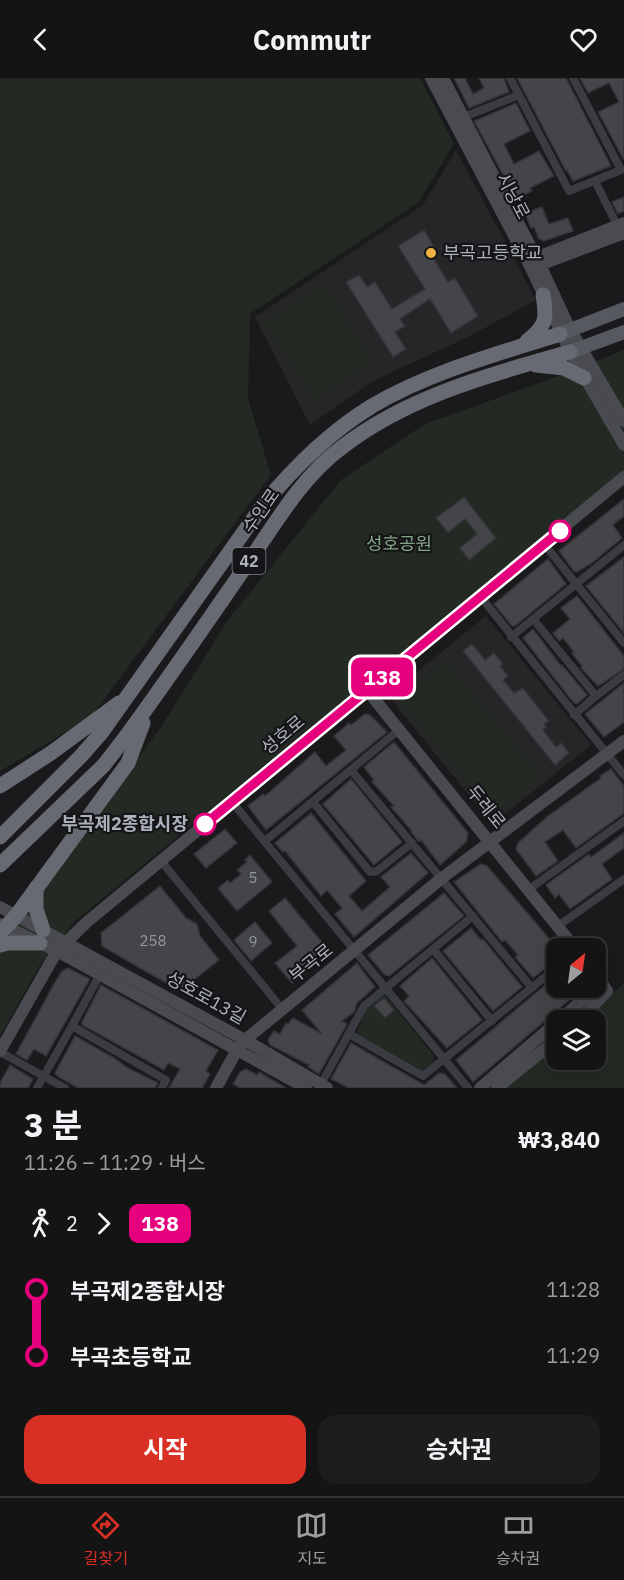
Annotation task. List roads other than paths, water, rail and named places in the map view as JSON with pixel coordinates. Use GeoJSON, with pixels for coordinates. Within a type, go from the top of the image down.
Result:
{"type":"FeatureCollection","features":[{"type":"Feature","properties":{"kind":"highway"},"geometry":{"type":"LineString","coordinates":[[518,347],[538,332],[544,324],[546,313],[543,295]]}},
{"type":"Feature","properties":{"kind":"highway","name":"수인로"},"geometry":{"type":"LineString","coordinates":[[0,837],[81,756],[129,696],[264,505],[286,477],[324,441],[372,407],[415,385],[465,365],[565,331]]}},
{"type":"Feature","properties":{"kind":"highway","name":"수인로"},"geometry":{"type":"LineString","coordinates":[[0,865],[104,765],[150,704],[291,501],[339,449],[375,424],[419,402],[527,363],[575,350]]}},
{"type":"Feature","properties":{"kind":"highway"},"geometry":{"type":"LineString","coordinates":[[527,363],[564,368],[584,378]]}},
{"type":"Feature","properties":{"kind":"highway"},"geometry":{"type":"LineString","coordinates":[[0,786],[51,753],[129,696]]}},
{"type":"Feature","properties":{"kind":"highway"},"geometry":{"type":"LineString","coordinates":[[5,925],[36,888],[128,763],[150,704]]}},
{"type":"Feature","properties":{"kind":"highway"},"geometry":{"type":"LineString","coordinates":[[0,945],[42,937],[36,909],[36,888]]}},
{"type":"Feature","properties":{"kind":"main road","name":"수인로"},"geometry":{"type":"LineString","coordinates":[[565,331],[624,309]]}},
{"type":"Feature","properties":{"kind":"main road","name":"수인로"},"geometry":{"type":"LineString","coordinates":[[575,350],[624,332]]}},
{"type":"Feature","properties":{"kind":"street","name":"시낭로"},"geometry":{"type":"LineString","coordinates":[[431,78],[533,263],[543,295],[565,331]]}},
{"type":"Feature","properties":{"kind":"street","name":"시낭로"},"geometry":{"type":"LineString","coordinates":[[444,78],[565,331]]}},
{"type":"Feature","properties":{"kind":"street"},"geometry":{"type":"LineString","coordinates":[[510,78],[569,191],[621,170],[573,78]]}},
{"type":"Feature","properties":{"kind":"street"},"geometry":{"type":"LineString","coordinates":[[464,117],[519,95]]}},
{"type":"Feature","properties":{"kind":"street"},"geometry":{"type":"LineString","coordinates":[[533,263],[622,227],[595,181]]}},
{"type":"Feature","properties":{"kind":"street"},"geometry":{"type":"LineString","coordinates":[[565,331],[575,350],[624,421]]}},
{"type":"Feature","properties":{"kind":"street"},"geometry":{"type":"LineString","coordinates":[[575,350],[584,378],[624,445]]}},
{"type":"Feature","properties":{"kind":"street","name":"성호로"},"geometry":{"type":"LineString","coordinates":[[0,1051],[61,946],[232,801],[624,477]]}},
{"type":"Feature","properties":{"kind":"street"},"geometry":{"type":"LineString","coordinates":[[544,544],[624,643]]}},
{"type":"Feature","properties":{"kind":"street"},"geometry":{"type":"LineString","coordinates":[[511,637],[623,546]]}},
{"type":"Feature","properties":{"kind":"street"},"geometry":{"type":"LineString","coordinates":[[480,596],[624,776]]}},
{"type":"Feature","properties":{"kind":"street"},"geometry":{"type":"LineString","coordinates":[[533,619],[596,696]]}},
{"type":"Feature","properties":{"kind":"street"},"geometry":{"type":"LineString","coordinates":[[574,715],[624,675]]}},
{"type":"Feature","properties":{"kind":"street","name":"두레로"},"geometry":{"type":"LineString","coordinates":[[367,690],[567,938]]}},
{"type":"Feature","properties":{"kind":"street"},"geometry":{"type":"LineString","coordinates":[[265,841],[400,729]]}},
{"type":"Feature","properties":{"kind":"street","name":"부곡로"},"geometry":{"type":"LineString","coordinates":[[216,1088],[241,1045],[282,1010],[442,878],[624,741]]}},
{"type":"Feature","properties":{"kind":"street"},"geometry":{"type":"LineString","coordinates":[[351,770],[532,988]]}},
{"type":"Feature","properties":{"kind":"street"},"geometry":{"type":"LineString","coordinates":[[232,801],[468,1088]]}},
{"type":"Feature","properties":{"kind":"street"},"geometry":{"type":"LineString","coordinates":[[313,802],[370,872],[377,871],[412,843]]}},
{"type":"Feature","properties":{"kind":"street"},"geometry":{"type":"LineString","coordinates":[[528,890],[624,822]]}},
{"type":"Feature","properties":{"kind":"street"},"geometry":{"type":"LineString","coordinates":[[160,861],[282,1010]]}},
{"type":"Feature","properties":{"kind":"street"},"geometry":{"type":"LineString","coordinates":[[558,926],[624,879]]}},
{"type":"Feature","properties":{"kind":"street"},"geometry":{"type":"LineString","coordinates":[[0,907],[5,925],[61,946]]}},
{"type":"Feature","properties":{"kind":"street"},"geometry":{"type":"LineString","coordinates":[[322,1087],[364,1006],[473,916]]}},
{"type":"Feature","properties":{"kind":"street","name":"성호로13길"},"geometry":{"type":"LineString","coordinates":[[61,946],[99,975],[322,1087]]}},
{"type":"Feature","properties":{"kind":"street","name":"성호로13길"},"geometry":{"type":"LineString","coordinates":[[61,946],[241,1045],[306,1088]]}},
{"type":"Feature","properties":{"kind":"street"},"geometry":{"type":"LineString","coordinates":[[433,948],[492,1021]]}},
{"type":"Feature","properties":{"kind":"street"},"geometry":{"type":"LineString","coordinates":[[37,1088],[99,975]]}},
{"type":"Feature","properties":{"kind":"street"},"geometry":{"type":"LineString","coordinates":[[349,1034],[423,1076],[546,976]]}},
{"type":"Feature","properties":{"kind":"street"},"geometry":{"type":"LineString","coordinates":[[569,1010],[580,998]]}},
{"type":"Feature","properties":{"kind":"street"},"geometry":{"type":"LineString","coordinates":[[589,1010],[600,998]]}},
{"type":"Feature","properties":{"kind":"street"},"geometry":{"type":"LineString","coordinates":[[72,1026],[166,1080],[162,1088]]}},
{"type":"Feature","properties":{"kind":"street"},"geometry":{"type":"LineString","coordinates":[[480,1088],[546,1032]]}},
{"type":"Feature","properties":{"kind":"street"},"geometry":{"type":"LineString","coordinates":[[497,1088],[546,1048]]}},
{"type":"Feature","properties":{"kind":"street"},"geometry":{"type":"LineString","coordinates":[[0,1051],[65,1088]]}},
{"type":"Feature","properties":{"kind":"place","name":"부곡고등학교"},"geometry":{"type":"Point","coordinates":[431,253]}},
{"type":"Feature","properties":{"kind":"place","name":"부곡제2종합시장"},"geometry":{"type":"Point","coordinates":[205,824]}},
{"type":"Feature","properties":{"kind":"park label","name":"성호공원"},"geometry":{"type":"Point","coordinates":[399,544]}}]}
